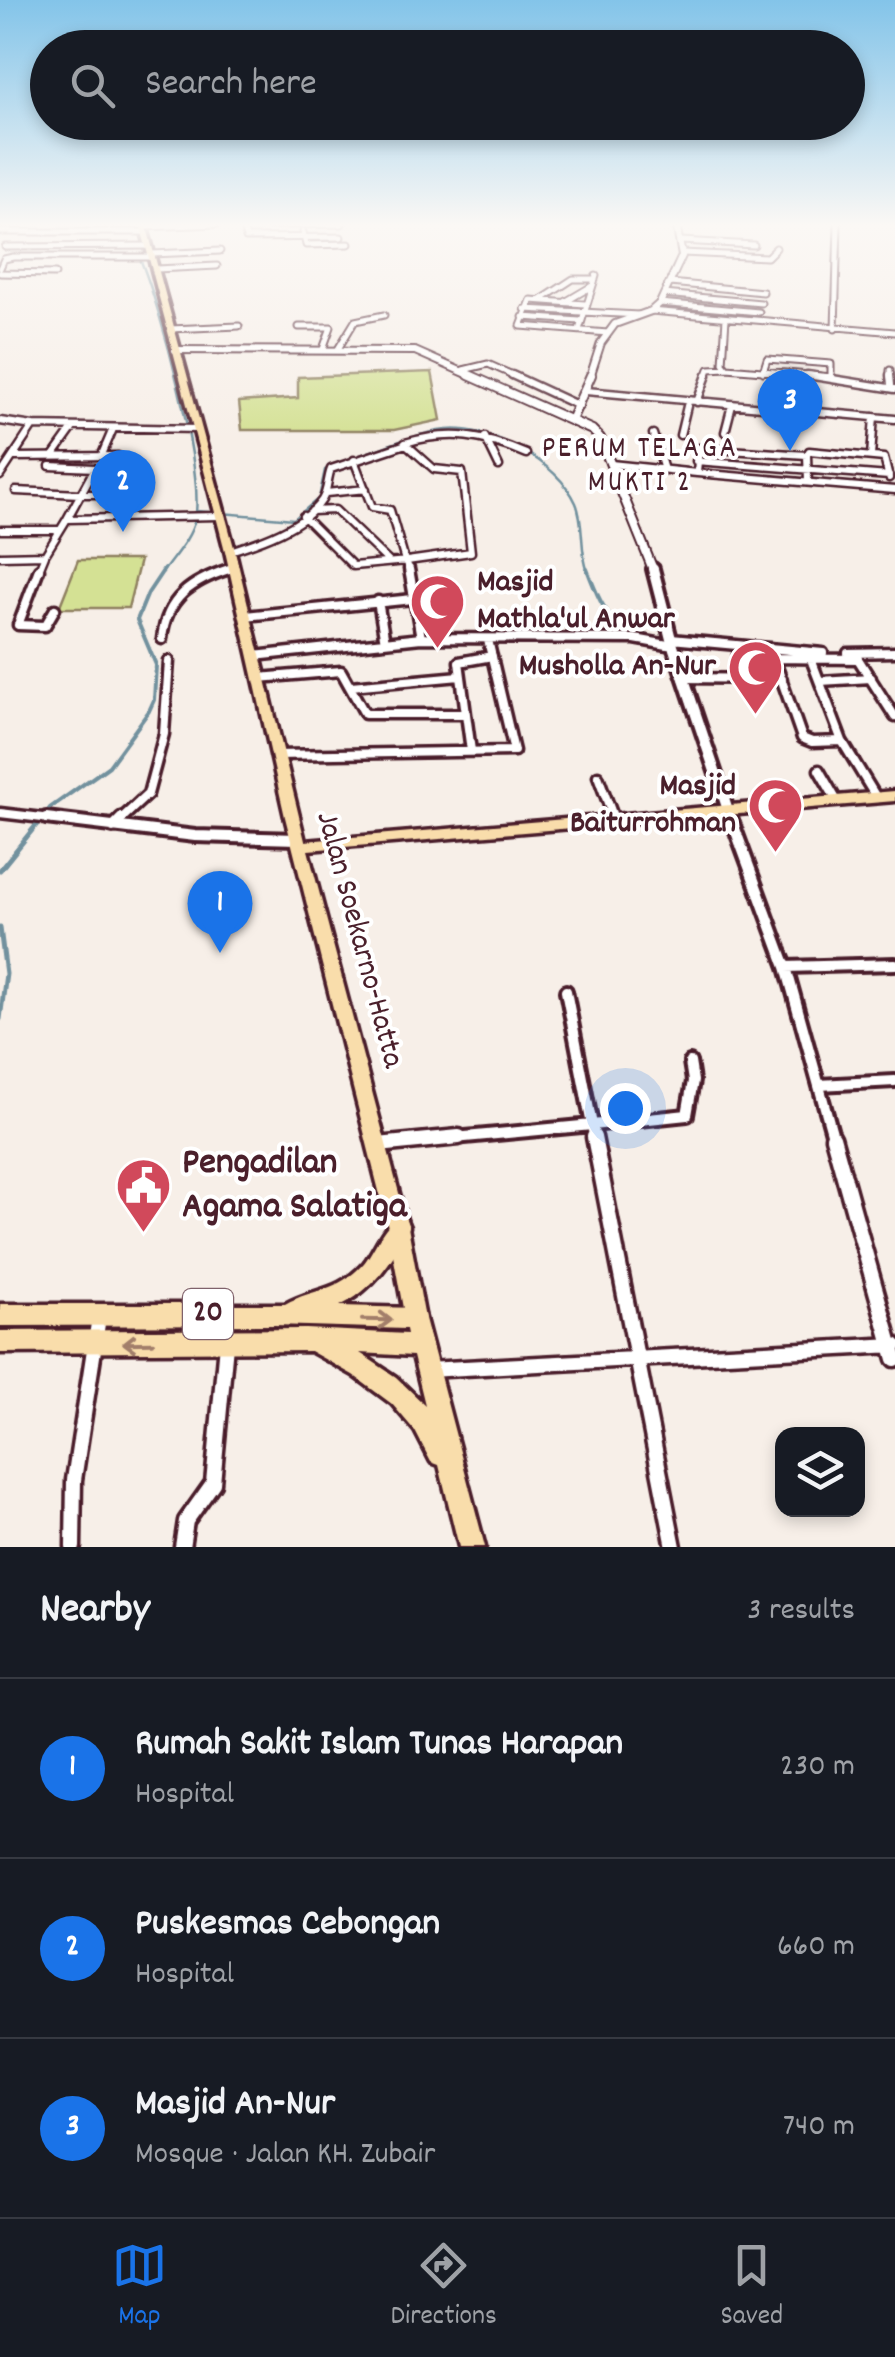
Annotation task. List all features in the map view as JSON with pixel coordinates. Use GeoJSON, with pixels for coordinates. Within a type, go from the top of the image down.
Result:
{"type":"FeatureCollection","features":[{"type":"Feature","properties":{"kind":"highway"},"geometry":{"type":"LineString","coordinates":[[275,1314],[322,1304],[350,1291],[388,1248],[398,1228]]}},
{"type":"Feature","properties":{"kind":"highway","name":"20"},"geometry":{"type":"LineString","coordinates":[[0,1315],[275,1314],[415,1319]]}},
{"type":"Feature","properties":{"kind":"highway","name":"Jalan Soekarno-Hatta"},"geometry":{"type":"LineString","coordinates":[[415,1319],[472,1547]]}},
{"type":"Feature","properties":{"kind":"highway","name":"20"},"geometry":{"type":"LineString","coordinates":[[0,1342],[306,1340],[419,1345]]}},
{"type":"Feature","properties":{"kind":"highway","name":"20"},"geometry":{"type":"LineString","coordinates":[[306,1340],[339,1353],[402,1398],[422,1420],[451,1472]]}},
{"type":"Feature","properties":{"kind":"main road","name":"Jalan Soekarno-Hatta"},"geometry":{"type":"LineString","coordinates":[[162,296],[230,551],[276,755],[398,1228],[415,1319]]}},
{"type":"Feature","properties":{"kind":"main road"},"geometry":{"type":"LineString","coordinates":[[300,843],[895,796]]}},
{"type":"Feature","properties":{"kind":"street"},"geometry":{"type":"LineString","coordinates":[[541,300],[547,296]]}},
{"type":"Feature","properties":{"kind":"street"},"geometry":{"type":"LineString","coordinates":[[565,302],[571,296]]}},
{"type":"Feature","properties":{"kind":"street"},"geometry":{"type":"LineString","coordinates":[[578,330],[588,296]]}},
{"type":"Feature","properties":{"kind":"street"},"geometry":{"type":"LineString","coordinates":[[572,418],[608,333],[615,324],[651,311],[663,296]]}},
{"type":"Feature","properties":{"kind":"street"},"geometry":{"type":"LineString","coordinates":[[686,296],[761,303]]}},
{"type":"Feature","properties":{"kind":"street"},"geometry":{"type":"LineString","coordinates":[[660,303],[758,313],[762,296]]}},
{"type":"Feature","properties":{"kind":"street"},"geometry":{"type":"LineString","coordinates":[[835,329],[836,296]]}},
{"type":"Feature","properties":{"kind":"street"},"geometry":{"type":"LineString","coordinates":[[585,304],[529,300],[522,327],[608,333]]}},
{"type":"Feature","properties":{"kind":"street"},"geometry":{"type":"LineString","coordinates":[[734,310],[735,301]]}},
{"type":"Feature","properties":{"kind":"street"},"geometry":{"type":"LineString","coordinates":[[525,309],[639,316]]}},
{"type":"Feature","properties":{"kind":"street"},"geometry":{"type":"LineString","coordinates":[[651,311],[895,332]]}},
{"type":"Feature","properties":{"kind":"street"},"geometry":{"type":"LineString","coordinates":[[613,312],[615,324]]}},
{"type":"Feature","properties":{"kind":"street"},"geometry":{"type":"LineString","coordinates":[[338,349],[355,321],[384,315]]}},
{"type":"Feature","properties":{"kind":"street"},"geometry":{"type":"LineString","coordinates":[[523,317],[580,322]]}},
{"type":"Feature","properties":{"kind":"street"},"geometry":{"type":"LineString","coordinates":[[726,318],[723,363],[727,368]]}},
{"type":"Feature","properties":{"kind":"street"},"geometry":{"type":"LineString","coordinates":[[170,328],[239,326]]}},
{"type":"Feature","properties":{"kind":"street"},"geometry":{"type":"LineString","coordinates":[[299,327],[331,328],[322,349]]}},
{"type":"Feature","properties":{"kind":"street"},"geometry":{"type":"LineString","coordinates":[[175,350],[410,350],[572,418],[598,435],[657,579],[672,642],[786,967],[894,1350],[425,1370]]}},
{"type":"Feature","properties":{"kind":"street"},"geometry":{"type":"LineString","coordinates":[[763,372],[766,360],[775,359],[832,364],[831,377]]}},
{"type":"Feature","properties":{"kind":"street"},"geometry":{"type":"LineString","coordinates":[[462,370],[486,364],[579,406]]}},
{"type":"Feature","properties":{"kind":"street"},"geometry":{"type":"LineString","coordinates":[[698,402],[709,369],[831,377],[893,387],[890,370]]}},
{"type":"Feature","properties":{"kind":"street"},"geometry":{"type":"LineString","coordinates":[[643,397],[645,387]]}},
{"type":"Feature","properties":{"kind":"street"},"geometry":{"type":"LineString","coordinates":[[586,391],[895,419]]}},
{"type":"Feature","properties":{"kind":"street"},"geometry":{"type":"LineString","coordinates":[[680,435],[688,402]]}},
{"type":"Feature","properties":{"kind":"street"},"geometry":{"type":"LineString","coordinates":[[725,432],[732,405]]}},
{"type":"Feature","properties":{"kind":"street"},"geometry":{"type":"LineString","coordinates":[[829,424],[830,414]]}},
{"type":"Feature","properties":{"kind":"street"},"geometry":{"type":"LineString","coordinates":[[871,456],[874,417]]}},
{"type":"Feature","properties":{"kind":"street"},"geometry":{"type":"LineString","coordinates":[[0,421],[73,428],[196,429]]}},
{"type":"Feature","properties":{"kind":"street"},"geometry":{"type":"LineString","coordinates":[[0,476],[33,426]]}},
{"type":"Feature","properties":{"kind":"street"},"geometry":{"type":"LineString","coordinates":[[53,456],[73,428]]}},
{"type":"Feature","properties":{"kind":"street"},"geometry":{"type":"LineString","coordinates":[[55,609],[48,625],[18,624],[44,555],[113,429]]}},
{"type":"Feature","properties":{"kind":"street"},"geometry":{"type":"LineString","coordinates":[[230,551],[264,539],[306,514],[326,493],[329,470],[354,460],[447,431],[484,437],[526,454]]}},
{"type":"Feature","properties":{"kind":"street"},"geometry":{"type":"LineString","coordinates":[[653,434],[664,470]]}},
{"type":"Feature","properties":{"kind":"street"},"geometry":{"type":"LineString","coordinates":[[484,437],[499,466]]}},
{"type":"Feature","properties":{"kind":"street"},"geometry":{"type":"LineString","coordinates":[[830,439],[830,453]]}},
{"type":"Feature","properties":{"kind":"street"},"geometry":{"type":"LineString","coordinates":[[690,442],[697,450],[808,455]]}},
{"type":"Feature","properties":{"kind":"street"},"geometry":{"type":"LineString","coordinates":[[306,514],[353,566],[471,552],[462,472],[434,469],[405,444]]}},
{"type":"Feature","properties":{"kind":"street"},"geometry":{"type":"LineString","coordinates":[[697,450],[697,473]]}},
{"type":"Feature","properties":{"kind":"street"},"geometry":{"type":"LineString","coordinates":[[611,464],[893,490],[886,459],[871,456],[809,451],[808,482]]}},
{"type":"Feature","properties":{"kind":"street"},"geometry":{"type":"LineString","coordinates":[[0,461],[118,456]]}},
{"type":"Feature","properties":{"kind":"street"},"geometry":{"type":"LineString","coordinates":[[354,460],[372,507],[390,510],[406,561],[421,638]]}},
{"type":"Feature","properties":{"kind":"street"},"geometry":{"type":"LineString","coordinates":[[696,461],[889,476]]}},
{"type":"Feature","properties":{"kind":"street"},"geometry":{"type":"LineString","coordinates":[[50,466],[95,468]]}},
{"type":"Feature","properties":{"kind":"street"},"geometry":{"type":"LineString","coordinates":[[326,493],[366,489]]}},
{"type":"Feature","properties":{"kind":"street"},"geometry":{"type":"LineString","coordinates":[[16,491],[122,494]]}},
{"type":"Feature","properties":{"kind":"street"},"geometry":{"type":"LineString","coordinates":[[306,514],[334,510],[388,562]]}},
{"type":"Feature","properties":{"kind":"street"},"geometry":{"type":"LineString","coordinates":[[67,519],[219,513]]}},
{"type":"Feature","properties":{"kind":"street"},"geometry":{"type":"LineString","coordinates":[[0,530],[60,530]]}},
{"type":"Feature","properties":{"kind":"street"},"geometry":{"type":"LineString","coordinates":[[0,556],[44,555]]}},
{"type":"Feature","properties":{"kind":"street"},"geometry":{"type":"LineString","coordinates":[[162,639],[167,610],[205,576],[234,568]]}},
{"type":"Feature","properties":{"kind":"street"},"geometry":{"type":"LineString","coordinates":[[246,616],[413,599]]}},
{"type":"Feature","properties":{"kind":"street"},"geometry":{"type":"LineString","coordinates":[[378,602],[385,642]]}},
{"type":"Feature","properties":{"kind":"street"},"geometry":{"type":"LineString","coordinates":[[254,656],[421,638],[635,639],[811,659],[855,658],[895,717]]}},
{"type":"Feature","properties":{"kind":"street"},"geometry":{"type":"LineString","coordinates":[[276,755],[515,750],[488,640]]}},
{"type":"Feature","properties":{"kind":"street"},"geometry":{"type":"LineString","coordinates":[[743,678],[738,655],[774,658],[895,652]]}},
{"type":"Feature","properties":{"kind":"street"},"geometry":{"type":"LineString","coordinates":[[472,751],[461,660],[492,656]]}},
{"type":"Feature","properties":{"kind":"street"},"geometry":{"type":"LineString","coordinates":[[774,658],[804,740],[842,740]]}},
{"type":"Feature","properties":{"kind":"street"},"geometry":{"type":"LineString","coordinates":[[811,659],[842,740],[876,797]]}},
{"type":"Feature","properties":{"kind":"street"},"geometry":{"type":"LineString","coordinates":[[114,827],[148,794],[164,734],[169,661]]}},
{"type":"Feature","properties":{"kind":"street"},"geometry":{"type":"LineString","coordinates":[[259,678],[344,672],[365,714],[465,714]]}},
{"type":"Feature","properties":{"kind":"street"},"geometry":{"type":"LineString","coordinates":[[351,686],[460,676]]}},
{"type":"Feature","properties":{"kind":"street"},"geometry":{"type":"LineString","coordinates":[[684,678],[782,679]]}},
{"type":"Feature","properties":{"kind":"street"},"geometry":{"type":"LineString","coordinates":[[820,680],[872,678]]}},
{"type":"Feature","properties":{"kind":"street"},"geometry":{"type":"LineString","coordinates":[[819,770],[837,800]]}},
{"type":"Feature","properties":{"kind":"street"},"geometry":{"type":"LineString","coordinates":[[598,776],[614,820]]}},
{"type":"Feature","properties":{"kind":"street"},"geometry":{"type":"LineString","coordinates":[[2,812],[195,836],[300,843]]}},
{"type":"Feature","properties":{"kind":"street"},"geometry":{"type":"LineString","coordinates":[[786,967],[895,964]]}},
{"type":"Feature","properties":{"kind":"street"},"geometry":{"type":"LineString","coordinates":[[566,992],[674,1547]]}},
{"type":"Feature","properties":{"kind":"street"},"geometry":{"type":"LineString","coordinates":[[375,1145],[687,1115],[693,1082],[690,1062]]}},
{"type":"Feature","properties":{"kind":"street"},"geometry":{"type":"LineString","coordinates":[[819,1084],[895,1081]]}},
{"type":"Feature","properties":{"kind":"street"},"geometry":{"type":"LineString","coordinates":[[74,1547],[74,1480],[100,1315]]}},
{"type":"Feature","properties":{"kind":"street"},"geometry":{"type":"LineString","coordinates":[[182,1547],[186,1521],[213,1483],[226,1341]]}},
{"type":"Feature","properties":{"kind":"green space"},"geometry":{"type":"Polygon","coordinates":[[[432,372],[441,420],[394,430],[242,430],[239,402],[298,398],[298,377],[432,372]]]}},
{"type":"Feature","properties":{"kind":"green space"},"geometry":{"type":"Polygon","coordinates":[[[78,560],[140,560],[128,608],[59,608],[78,560]]]}},
{"type":"Feature","properties":{"kind":"waterway"},"geometry":{"type":"LineString","coordinates":[[153,296],[179,389],[196,496],[193,526],[163,572]]}},
{"type":"Feature","properties":{"kind":"waterway"},"geometry":{"type":"LineString","coordinates":[[196,511],[294,519],[319,498],[325,470],[334,464],[419,435],[463,430],[521,449],[567,488],[579,511],[588,570]]}},
{"type":"Feature","properties":{"kind":"waterway"},"geometry":{"type":"LineString","coordinates":[[40,821],[50,808],[109,766],[149,711],[154,700],[156,665],[137,620],[164,569]]}},
{"type":"Feature","properties":{"kind":"waterway"},"geometry":{"type":"LineString","coordinates":[[588,570],[601,601],[616,621],[637,633],[671,641]]}},
{"type":"Feature","properties":{"kind":"waterway"},"geometry":{"type":"LineString","coordinates":[[715,647],[785,655]]}},
{"type":"Feature","properties":{"kind":"waterway"},"geometry":{"type":"LineString","coordinates":[[860,657],[895,657]]}},
{"type":"Feature","properties":{"kind":"waterway"},"geometry":{"type":"LineString","coordinates":[[0,870],[42,818]]}},
{"type":"Feature","properties":{"kind":"waterway"},"geometry":{"type":"LineString","coordinates":[[0,928],[6,974],[0,1019]]}},
{"type":"Feature","properties":{"kind":"place","name":"Masjid An-Nur"},"geometry":{"type":"Point","coordinates":[790,451]}},
{"type":"Feature","properties":{"kind":"place","name":"Puskesmas Cebongan"},"geometry":{"type":"Point","coordinates":[123,532]}},
{"type":"Feature","properties":{"kind":"place","name":"Masjid Mathla'ul Anwar"},"geometry":{"type":"Point","coordinates":[438,651]}},
{"type":"Feature","properties":{"kind":"place","name":"Musholla An-Nur"},"geometry":{"type":"Point","coordinates":[755,717]}},
{"type":"Feature","properties":{"kind":"place","name":"Masjid Baiturrohman"},"geometry":{"type":"Point","coordinates":[775,855]}},
{"type":"Feature","properties":{"kind":"place","name":"Rumah Sakit Islam Tunas Harapan"},"geometry":{"type":"Point","coordinates":[220,953]}},
{"type":"Feature","properties":{"kind":"place","name":"Pengadilan Agama Salatiga"},"geometry":{"type":"Point","coordinates":[143,1235]}},
{"type":"Feature","properties":{"kind":"district","name":"PERUM TELAGA MUKTI 2"},"geometry":{"type":"Point","coordinates":[640,467]}}]}
